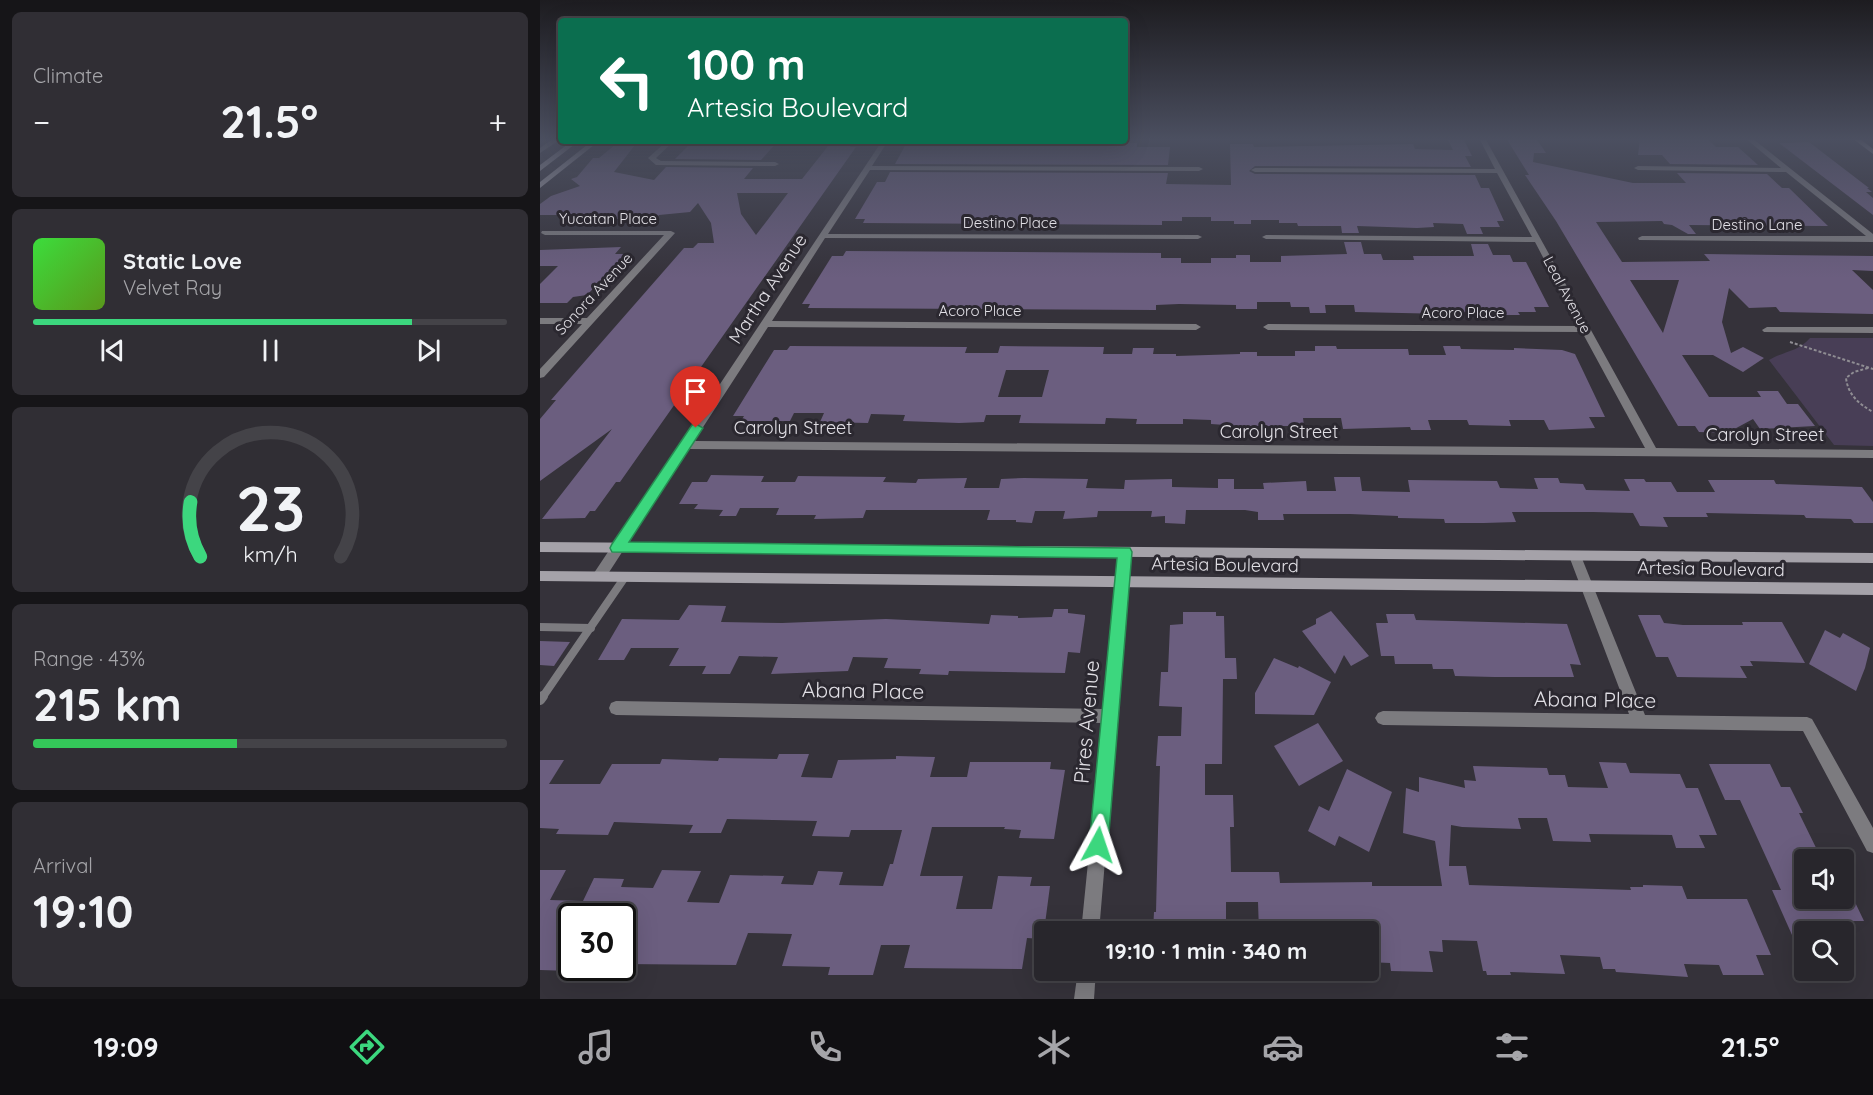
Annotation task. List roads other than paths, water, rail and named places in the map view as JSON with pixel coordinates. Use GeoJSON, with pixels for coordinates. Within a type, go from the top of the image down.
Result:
{"type":"FeatureCollection","features":[{"type":"Feature","properties":{"kind":"main road","name":"Artesia Boulevard"},"geometry":{"type":"LineString","coordinates":[[540,547],[1873,558]]}},
{"type":"Feature","properties":{"kind":"main road","name":"Artesia Boulevard"},"geometry":{"type":"LineString","coordinates":[[540,576],[1873,589]]}},
{"type":"Feature","properties":{"kind":"street","name":"Martha Avenue"},"geometry":{"type":"LineString","coordinates":[[599,576],[856,185]]}},
{"type":"Feature","properties":{"kind":"street","name":"Leal Avenue"},"geometry":{"type":"LineString","coordinates":[[1507,185],[1653,453]]}},
{"type":"Feature","properties":{"kind":"street"},"geometry":{"type":"LineString","coordinates":[[1805,185],[1873,238]]}},
{"type":"Feature","properties":{"kind":"street","name":"Yucatan Place"},"geometry":{"type":"LineString","coordinates":[[545,232],[671,233]]}},
{"type":"Feature","properties":{"kind":"street","name":"Sonora Avenue"},"geometry":{"type":"LineString","coordinates":[[540,375],[671,233]]}},
{"type":"Feature","properties":{"kind":"street","name":"Destino Place"},"geometry":{"type":"LineString","coordinates":[[822,236],[1198,237]]}},
{"type":"Feature","properties":{"kind":"street"},"geometry":{"type":"LineString","coordinates":[[1266,237],[1537,240]]}},
{"type":"Feature","properties":{"kind":"street","name":"Destino Lane"},"geometry":{"type":"LineString","coordinates":[[1642,238],[1873,238]]}},
{"type":"Feature","properties":{"kind":"street"},"geometry":{"type":"LineString","coordinates":[[540,321],[590,321]]}},
{"type":"Feature","properties":{"kind":"street","name":"Acoro Place"},"geometry":{"type":"LineString","coordinates":[[764,324],[1196,327]]}},
{"type":"Feature","properties":{"kind":"street","name":"Acoro Place"},"geometry":{"type":"LineString","coordinates":[[1268,327],[1585,329]]}},
{"type":"Feature","properties":{"kind":"street"},"geometry":{"type":"LineString","coordinates":[[1767,330],[1873,330]]}},
{"type":"Feature","properties":{"kind":"street","name":"Carolyn Street"},"geometry":{"type":"LineString","coordinates":[[685,445],[1871,456]]}},
{"type":"Feature","properties":{"kind":"street","name":"Pires Avenue"},"geometry":{"type":"LineString","coordinates":[[1091,921],[1125,552]]}},
{"type":"Feature","properties":{"kind":"street"},"geometry":{"type":"LineString","coordinates":[[1575,556],[1640,722]]}},
{"type":"Feature","properties":{"kind":"street","name":"Abana Place"},"geometry":{"type":"LineString","coordinates":[[616,708],[1110,716]]}},
{"type":"Feature","properties":{"kind":"street","name":"Abana Place"},"geometry":{"type":"LineString","coordinates":[[1383,718],[1807,724],[1873,845]]}},
{"type":"Feature","properties":{"kind":"street"},"geometry":{"type":"LineString","coordinates":[[1084,999],[1086,981]]}},
{"type":"Feature","properties":{"kind":"lane"},"geometry":{"type":"LineString","coordinates":[[540,700],[625,577]]}},
{"type":"Feature","properties":{"kind":"lane"},"geometry":{"type":"LineString","coordinates":[[540,627],[591,628]]}}]}
